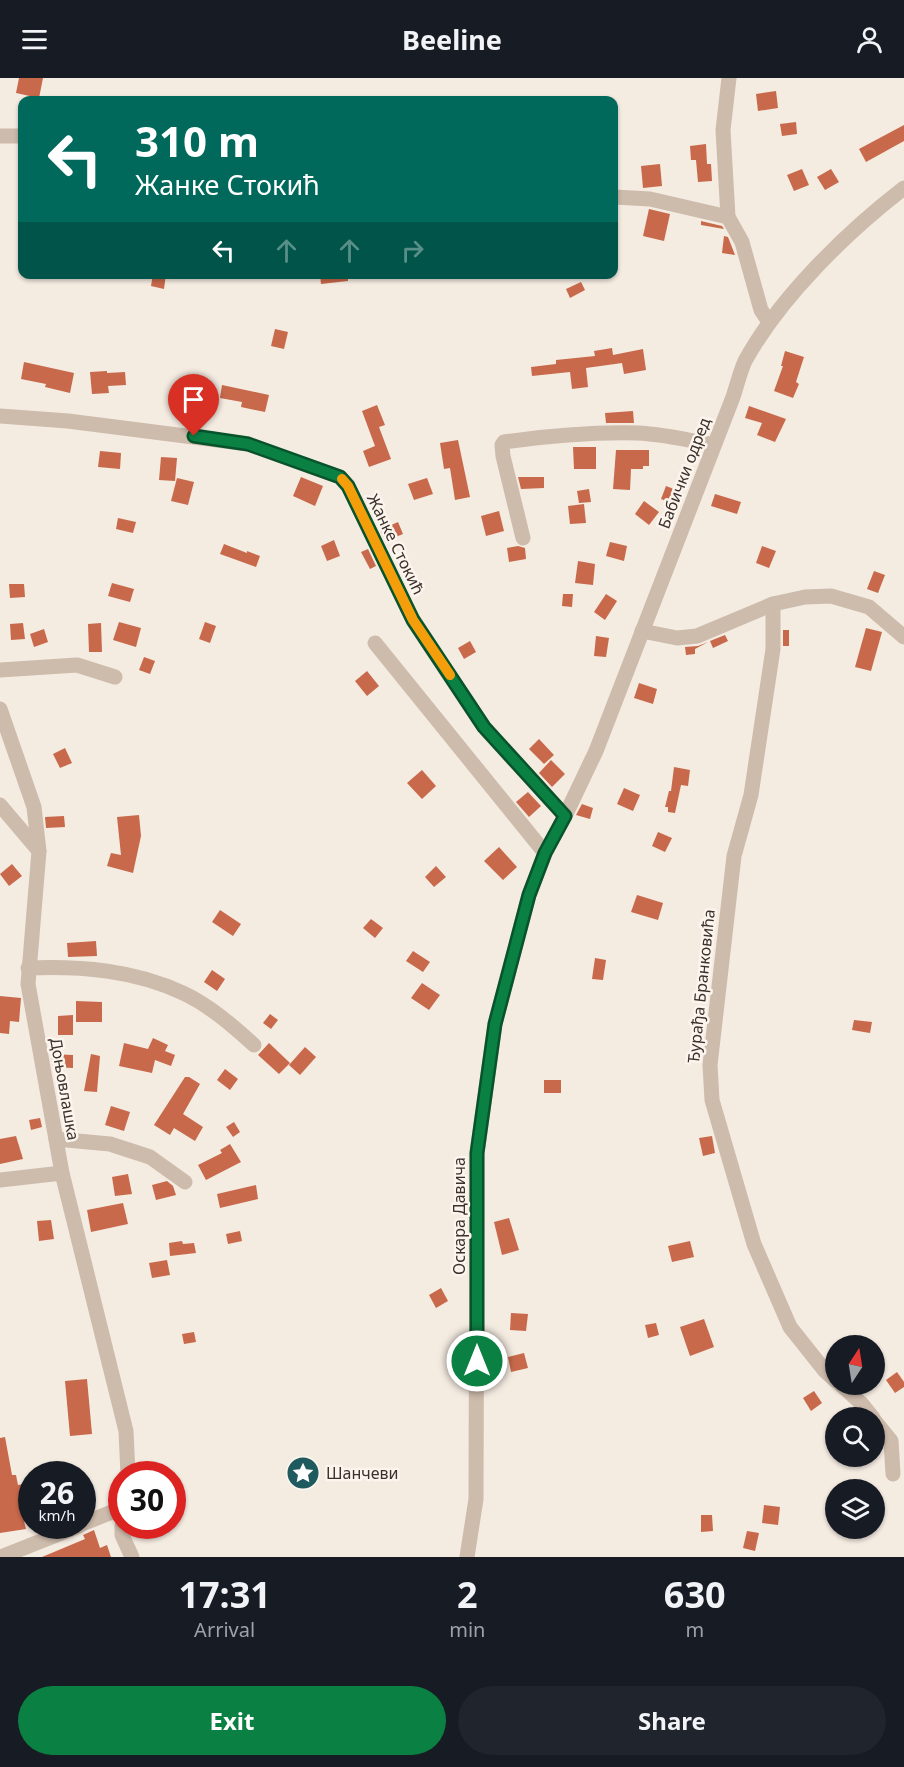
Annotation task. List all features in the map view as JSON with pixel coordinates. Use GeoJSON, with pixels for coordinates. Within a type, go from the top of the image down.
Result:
{"type":"FeatureCollection","features":[{"type":"Feature","properties":{"kind":"street"},"geometry":{"type":"LineString","coordinates":[[729,78],[723,130],[728,217],[742,243],[759,303],[769,322]]}},
{"type":"Feature","properties":{"kind":"street"},"geometry":{"type":"LineString","coordinates":[[0,136],[18,136]]}},
{"type":"Feature","properties":{"kind":"street","name":"Бабички одред"},"geometry":{"type":"LineString","coordinates":[[565,816],[596,751],[744,364],[769,322],[803,282],[868,216],[904,188]]}},
{"type":"Feature","properties":{"kind":"street"},"geometry":{"type":"LineString","coordinates":[[618,197],[650,199],[728,217]]}},
{"type":"Feature","properties":{"kind":"street","name":"Жанке Стокић"},"geometry":{"type":"LineString","coordinates":[[0,416],[68,421],[248,444],[340,477],[348,486],[413,620],[484,727],[565,816]]}},
{"type":"Feature","properties":{"kind":"street"},"geometry":{"type":"LineString","coordinates":[[523,538],[503,456],[504,442],[552,436],[637,433],[676,437],[714,445]]}},
{"type":"Feature","properties":{"kind":"street"},"geometry":{"type":"LineString","coordinates":[[642,631],[677,638],[697,636],[773,604],[805,597],[831,596],[869,607],[904,637]]}},
{"type":"Feature","properties":{"kind":"street","name":"Ђурађа Бранковића"},"geometry":{"type":"LineString","coordinates":[[773,604],[773,649],[752,795],[734,856],[710,1065],[712,1100],[754,1244],[790,1327],[825,1371]]}},
{"type":"Feature","properties":{"kind":"street"},"geometry":{"type":"LineString","coordinates":[[375,643],[545,853]]}},
{"type":"Feature","properties":{"kind":"street"},"geometry":{"type":"LineString","coordinates":[[0,670],[77,665],[115,677]]}},
{"type":"Feature","properties":{"kind":"street","name":"Доњовлашка"},"geometry":{"type":"LineString","coordinates":[[0,709],[34,807],[39,851],[28,984],[62,1173],[126,1431],[127,1461]]}},
{"type":"Feature","properties":{"kind":"street"},"geometry":{"type":"LineString","coordinates":[[0,805],[39,851]]}},
{"type":"Feature","properties":{"kind":"street","name":"Оскара Давича"},"geometry":{"type":"LineString","coordinates":[[467,1557],[476,1499],[477,1153],[495,1024],[529,895],[545,853],[565,816]]}},
{"type":"Feature","properties":{"kind":"street"},"geometry":{"type":"LineString","coordinates":[[28,968],[92,968],[136,977],[184,993],[232,1024],[254,1045]]}},
{"type":"Feature","properties":{"kind":"street"},"geometry":{"type":"LineString","coordinates":[[56,1139],[110,1144],[150,1158],[185,1182]]}},
{"type":"Feature","properties":{"kind":"street"},"geometry":{"type":"LineString","coordinates":[[0,1180],[62,1173]]}},
{"type":"Feature","properties":{"kind":"street"},"geometry":{"type":"LineString","coordinates":[[852,1395],[864,1407]]}},
{"type":"Feature","properties":{"kind":"street"},"geometry":{"type":"LineString","coordinates":[[885,1433],[891,1441],[893,1474]]}},
{"type":"Feature","properties":{"kind":"street"},"geometry":{"type":"LineString","coordinates":[[2,1557],[46,1539]]}},
{"type":"Feature","properties":{"kind":"street"},"geometry":{"type":"LineString","coordinates":[[124,1539],[132,1557]]}},
{"type":"Feature","properties":{"kind":"building"},"geometry":{"type":"Polygon","coordinates":[[[19,78],[43,78],[39,96],[16,93],[19,78]]]}},
{"type":"Feature","properties":{"kind":"building"},"geometry":{"type":"Polygon","coordinates":[[[776,91],[778,108],[758,111],[756,94],[776,91]]]}},
{"type":"Feature","properties":{"kind":"building"},"geometry":{"type":"Polygon","coordinates":[[[796,122],[797,134],[782,136],[780,124],[796,122]]]}},
{"type":"Feature","properties":{"kind":"building"},"geometry":{"type":"Polygon","coordinates":[[[904,125],[904,141],[866,162],[859,149],[904,125]]]}},
{"type":"Feature","properties":{"kind":"building"},"geometry":{"type":"Polygon","coordinates":[[[706,144],[707,164],[711,164],[712,181],[698,182],[696,160],[691,160],[690,146],[706,144]]]}},
{"type":"Feature","properties":{"kind":"building"},"geometry":{"type":"Polygon","coordinates":[[[660,164],[662,186],[643,188],[641,166],[660,164]]]}},
{"type":"Feature","properties":{"kind":"building"},"geometry":{"type":"Polygon","coordinates":[[[802,169],[809,185],[794,191],[787,175],[802,169]]]}},
{"type":"Feature","properties":{"kind":"building"},"geometry":{"type":"Polygon","coordinates":[[[831,169],[839,182],[825,190],[817,177],[831,169]]]}},
{"type":"Feature","properties":{"kind":"building"},"geometry":{"type":"Polygon","coordinates":[[[649,209],[670,214],[664,241],[643,236],[649,209]]]}},
{"type":"Feature","properties":{"kind":"building"},"geometry":{"type":"Polygon","coordinates":[[[701,221],[722,226],[724,229],[701,225],[701,221]]]}},
{"type":"Feature","properties":{"kind":"building"},"geometry":{"type":"Polygon","coordinates":[[[724,236],[728,237],[735,255],[722,253],[724,236]]]}},
{"type":"Feature","properties":{"kind":"building"},"geometry":{"type":"Polygon","coordinates":[[[152,279],[165,279],[164,289],[151,286],[152,279]]]}},
{"type":"Feature","properties":{"kind":"building"},"geometry":{"type":"Polygon","coordinates":[[[320,279],[348,279],[348,281],[321,284],[320,279]]]}},
{"type":"Feature","properties":{"kind":"building"},"geometry":{"type":"Polygon","coordinates":[[[581,282],[585,290],[570,298],[566,289],[581,282]]]}},
{"type":"Feature","properties":{"kind":"building"},"geometry":{"type":"Polygon","coordinates":[[[275,329],[288,332],[284,349],[271,346],[275,329]]]}},
{"type":"Feature","properties":{"kind":"building"},"geometry":{"type":"Polygon","coordinates":[[[612,348],[613,355],[643,349],[646,370],[624,374],[622,363],[586,368],[588,387],[572,389],[570,372],[532,376],[531,367],[556,364],[556,360],[595,356],[594,351],[612,348]]]}},
{"type":"Feature","properties":{"kind":"building"},"geometry":{"type":"Polygon","coordinates":[[[785,351],[804,357],[796,382],[799,384],[793,398],[774,391],[783,366],[781,366],[785,351]]]}},
{"type":"Feature","properties":{"kind":"building"},"geometry":{"type":"Polygon","coordinates":[[[24,362],[74,373],[70,393],[45,387],[46,384],[21,379],[24,362]]]}},
{"type":"Feature","properties":{"kind":"building"},"geometry":{"type":"Polygon","coordinates":[[[107,371],[107,373],[125,372],[126,385],[108,386],[109,393],[92,394],[90,372],[107,371]]]}},
{"type":"Feature","properties":{"kind":"building"},"geometry":{"type":"Polygon","coordinates":[[[183,380],[199,382],[198,399],[180,397],[183,380]]]}},
{"type":"Feature","properties":{"kind":"building"},"geometry":{"type":"Polygon","coordinates":[[[222,385],[269,395],[265,412],[241,407],[242,402],[220,398],[222,385]]]}},
{"type":"Feature","properties":{"kind":"building"},"geometry":{"type":"Polygon","coordinates":[[[377,405],[385,425],[379,427],[391,459],[369,467],[363,451],[375,446],[362,411],[377,405]]]}},
{"type":"Feature","properties":{"kind":"building"},"geometry":{"type":"Polygon","coordinates":[[[749,406],[786,419],[775,442],[757,435],[762,423],[745,418],[749,406]]]}},
{"type":"Feature","properties":{"kind":"building"},"geometry":{"type":"Polygon","coordinates":[[[633,411],[634,423],[606,423],[605,413],[633,411]]]}},
{"type":"Feature","properties":{"kind":"building"},"geometry":{"type":"Polygon","coordinates":[[[458,440],[470,497],[455,500],[450,468],[444,469],[440,443],[458,440]]]}},
{"type":"Feature","properties":{"kind":"building"},"geometry":{"type":"Polygon","coordinates":[[[573,447],[596,447],[596,469],[574,469],[573,447]]]}},
{"type":"Feature","properties":{"kind":"building"},"geometry":{"type":"Polygon","coordinates":[[[616,450],[649,450],[649,466],[643,466],[643,469],[631,469],[630,490],[613,489],[616,450]]]}},
{"type":"Feature","properties":{"kind":"building"},"geometry":{"type":"Polygon","coordinates":[[[100,451],[121,453],[120,469],[98,467],[100,451]]]}},
{"type":"Feature","properties":{"kind":"building"},"geometry":{"type":"Polygon","coordinates":[[[161,457],[177,458],[175,481],[159,480],[161,457]]]}},
{"type":"Feature","properties":{"kind":"building"},"geometry":{"type":"Polygon","coordinates":[[[301,477],[323,486],[315,506],[293,496],[301,477]]]}},
{"type":"Feature","properties":{"kind":"building"},"geometry":{"type":"Polygon","coordinates":[[[518,477],[544,477],[544,488],[521,489],[518,477]]]}},
{"type":"Feature","properties":{"kind":"building"},"geometry":{"type":"Polygon","coordinates":[[[177,478],[194,482],[188,505],[171,501],[177,478]]]}},
{"type":"Feature","properties":{"kind":"building"},"geometry":{"type":"Polygon","coordinates":[[[427,478],[433,494],[414,500],[408,484],[427,478]]]}},
{"type":"Feature","properties":{"kind":"building"},"geometry":{"type":"Polygon","coordinates":[[[666,486],[679,491],[674,504],[661,499],[666,486]]]}},
{"type":"Feature","properties":{"kind":"building"},"geometry":{"type":"Polygon","coordinates":[[[589,489],[591,502],[579,503],[577,491],[589,489]]]}},
{"type":"Feature","properties":{"kind":"building"},"geometry":{"type":"Polygon","coordinates":[[[715,494],[741,502],[737,514],[711,506],[715,494]]]}},
{"type":"Feature","properties":{"kind":"building"},"geometry":{"type":"Polygon","coordinates":[[[644,501],[659,512],[649,525],[635,514],[644,501]]]}},
{"type":"Feature","properties":{"kind":"building"},"geometry":{"type":"Polygon","coordinates":[[[584,504],[586,523],[570,524],[568,506],[584,504]]]}},
{"type":"Feature","properties":{"kind":"building"},"geometry":{"type":"Polygon","coordinates":[[[499,511],[504,531],[486,536],[481,516],[499,511]]]}},
{"type":"Feature","properties":{"kind":"building"},"geometry":{"type":"Polygon","coordinates":[[[118,518],[136,522],[133,533],[116,529],[118,518]]]}},
{"type":"Feature","properties":{"kind":"building"},"geometry":{"type":"Polygon","coordinates":[[[398,522],[403,534],[386,541],[380,530],[398,522]]]}},
{"type":"Feature","properties":{"kind":"building"},"geometry":{"type":"Polygon","coordinates":[[[334,540],[340,556],[327,561],[321,546],[334,540]]]}},
{"type":"Feature","properties":{"kind":"building"},"geometry":{"type":"Polygon","coordinates":[[[610,542],[627,546],[624,561],[606,556],[610,542]]]}},
{"type":"Feature","properties":{"kind":"building"},"geometry":{"type":"Polygon","coordinates":[[[224,544],[260,556],[256,567],[220,554],[224,544]]]}},
{"type":"Feature","properties":{"kind":"building"},"geometry":{"type":"Polygon","coordinates":[[[518,546],[525,548],[526,559],[509,562],[507,548],[518,546]]]}},
{"type":"Feature","properties":{"kind":"building"},"geometry":{"type":"Polygon","coordinates":[[[762,546],[776,551],[769,568],[756,563],[762,546]]]}},
{"type":"Feature","properties":{"kind":"building"},"geometry":{"type":"Polygon","coordinates":[[[368,549],[376,566],[370,569],[361,552],[368,549]]]}},
{"type":"Feature","properties":{"kind":"building"},"geometry":{"type":"Polygon","coordinates":[[[578,561],[595,564],[593,585],[575,583],[578,561]]]}},
{"type":"Feature","properties":{"kind":"building"},"geometry":{"type":"Polygon","coordinates":[[[874,571],[885,575],[878,593],[867,589],[874,571]]]}},
{"type":"Feature","properties":{"kind":"building"},"geometry":{"type":"Polygon","coordinates":[[[112,583],[134,589],[130,602],[108,596],[112,583]]]}},
{"type":"Feature","properties":{"kind":"building"},"geometry":{"type":"Polygon","coordinates":[[[9,584],[24,584],[25,597],[10,598],[9,584]]]}},
{"type":"Feature","properties":{"kind":"building"},"geometry":{"type":"Polygon","coordinates":[[[563,594],[573,594],[572,607],[562,606],[563,594]]]}},
{"type":"Feature","properties":{"kind":"building"},"geometry":{"type":"Polygon","coordinates":[[[606,594],[617,601],[605,620],[594,612],[606,594]]]}},
{"type":"Feature","properties":{"kind":"building"},"geometry":{"type":"Polygon","coordinates":[[[119,622],[141,628],[136,647],[113,640],[119,622]]]}},
{"type":"Feature","properties":{"kind":"building"},"geometry":{"type":"Polygon","coordinates":[[[205,622],[216,626],[210,643],[199,639],[205,622]]]}},
{"type":"Feature","properties":{"kind":"building"},"geometry":{"type":"Polygon","coordinates":[[[23,623],[25,639],[11,640],[10,624],[23,623]]]}},
{"type":"Feature","properties":{"kind":"building"},"geometry":{"type":"Polygon","coordinates":[[[101,623],[102,652],[89,652],[88,624],[101,623]]]}},
{"type":"Feature","properties":{"kind":"building"},"geometry":{"type":"Polygon","coordinates":[[[866,628],[882,632],[871,671],[855,667],[866,628]]]}},
{"type":"Feature","properties":{"kind":"building"},"geometry":{"type":"Polygon","coordinates":[[[44,629],[48,642],[34,647],[30,634],[44,629]]]}},
{"type":"Feature","properties":{"kind":"building"},"geometry":{"type":"Polygon","coordinates":[[[783,630],[789,630],[789,646],[783,646],[783,630]]]}},
{"type":"Feature","properties":{"kind":"building"},"geometry":{"type":"Polygon","coordinates":[[[725,635],[728,641],[713,648],[710,641],[725,635]]]}},
{"type":"Feature","properties":{"kind":"building"},"geometry":{"type":"Polygon","coordinates":[[[596,636],[609,638],[606,657],[594,656],[596,636]]]}},
{"type":"Feature","properties":{"kind":"building"},"geometry":{"type":"Polygon","coordinates":[[[470,641],[476,652],[464,659],[458,648],[470,641]]]}},
{"type":"Feature","properties":{"kind":"building"},"geometry":{"type":"Polygon","coordinates":[[[708,642],[695,649],[695,654],[686,655],[685,647],[708,642]]]}},
{"type":"Feature","properties":{"kind":"building"},"geometry":{"type":"Polygon","coordinates":[[[144,657],[155,661],[150,674],[139,670],[144,657]]]}},
{"type":"Feature","properties":{"kind":"building"},"geometry":{"type":"Polygon","coordinates":[[[367,671],[379,686],[367,696],[355,681],[367,671]]]}},
{"type":"Feature","properties":{"kind":"building"},"geometry":{"type":"Polygon","coordinates":[[[639,683],[657,689],[653,704],[634,698],[639,683]]]}},
{"type":"Feature","properties":{"kind":"building"},"geometry":{"type":"Polygon","coordinates":[[[539,739],[554,755],[544,764],[529,749],[539,739]]]}},
{"type":"Feature","properties":{"kind":"building"},"geometry":{"type":"Polygon","coordinates":[[[65,748],[72,763],[60,768],[53,754],[65,748]]]}},
{"type":"Feature","properties":{"kind":"building"},"geometry":{"type":"Polygon","coordinates":[[[551,760],[565,774],[552,787],[539,773],[551,760]]]}},
{"type":"Feature","properties":{"kind":"building"},"geometry":{"type":"Polygon","coordinates":[[[674,767],[690,770],[688,786],[681,785],[675,813],[668,812],[668,807],[665,807],[669,791],[671,791],[674,767]]]}},
{"type":"Feature","properties":{"kind":"building"},"geometry":{"type":"Polygon","coordinates":[[[422,770],[436,786],[422,799],[407,783],[422,770]]]}},
{"type":"Feature","properties":{"kind":"building"},"geometry":{"type":"Polygon","coordinates":[[[624,788],[640,795],[633,811],[617,804],[624,788]]]}},
{"type":"Feature","properties":{"kind":"building"},"geometry":{"type":"Polygon","coordinates":[[[528,792],[541,806],[529,817],[516,802],[528,792]]]}},
{"type":"Feature","properties":{"kind":"building"},"geometry":{"type":"Polygon","coordinates":[[[582,804],[593,808],[590,819],[576,815],[582,804]]]}},
{"type":"Feature","properties":{"kind":"building"},"geometry":{"type":"Polygon","coordinates":[[[139,815],[141,836],[133,873],[107,866],[111,853],[121,855],[117,817],[139,815]]]}},
{"type":"Feature","properties":{"kind":"building"},"geometry":{"type":"Polygon","coordinates":[[[64,816],[65,827],[46,828],[45,817],[64,816]]]}},
{"type":"Feature","properties":{"kind":"building"},"geometry":{"type":"Polygon","coordinates":[[[658,832],[672,838],[665,852],[652,846],[658,832]]]}},
{"type":"Feature","properties":{"kind":"building"},"geometry":{"type":"Polygon","coordinates":[[[499,847],[517,867],[503,880],[484,861],[499,847]]]}},
{"type":"Feature","properties":{"kind":"building"},"geometry":{"type":"Polygon","coordinates":[[[12,864],[22,876],[9,886],[0,874],[12,864]]]}},
{"type":"Feature","properties":{"kind":"building"},"geometry":{"type":"Polygon","coordinates":[[[436,866],[446,877],[434,887],[425,877],[436,866]]]}},
{"type":"Feature","properties":{"kind":"building"},"geometry":{"type":"Polygon","coordinates":[[[637,895],[663,903],[658,920],[631,912],[637,895]]]}},
{"type":"Feature","properties":{"kind":"building"},"geometry":{"type":"Polygon","coordinates":[[[220,910],[241,924],[233,936],[212,922],[220,910]]]}},
{"type":"Feature","properties":{"kind":"building"},"geometry":{"type":"Polygon","coordinates":[[[371,919],[383,928],[375,938],[363,928],[371,919]]]}},
{"type":"Feature","properties":{"kind":"building"},"geometry":{"type":"Polygon","coordinates":[[[96,941],[97,956],[68,957],[67,943],[96,941]]]}},
{"type":"Feature","properties":{"kind":"building"},"geometry":{"type":"Polygon","coordinates":[[[413,951],[430,962],[423,972],[406,961],[413,951]]]}},
{"type":"Feature","properties":{"kind":"building"},"geometry":{"type":"Polygon","coordinates":[[[595,958],[606,960],[603,980],[592,979],[595,958]]]}},
{"type":"Feature","properties":{"kind":"building"},"geometry":{"type":"Polygon","coordinates":[[[212,970],[225,979],[217,991],[204,982],[212,970]]]}},
{"type":"Feature","properties":{"kind":"building"},"geometry":{"type":"Polygon","coordinates":[[[422,983],[440,995],[429,1010],[411,998],[422,983]]]}},
{"type":"Feature","properties":{"kind":"building"},"geometry":{"type":"Polygon","coordinates":[[[0,996],[21,998],[19,1022],[10,1021],[9,1034],[0,1033],[0,996]]]}},
{"type":"Feature","properties":{"kind":"building"},"geometry":{"type":"Polygon","coordinates":[[[76,1001],[102,1002],[102,1022],[76,1022],[76,1001]]]}},
{"type":"Feature","properties":{"kind":"building"},"geometry":{"type":"Polygon","coordinates":[[[270,1014],[278,1020],[271,1029],[263,1023],[270,1014]]]}},
{"type":"Feature","properties":{"kind":"building"},"geometry":{"type":"Polygon","coordinates":[[[73,1015],[73,1035],[58,1035],[58,1016],[73,1015]]]}},
{"type":"Feature","properties":{"kind":"building"},"geometry":{"type":"Polygon","coordinates":[[[854,1020],[872,1022],[870,1033],[852,1030],[854,1020]]]}},
{"type":"Feature","properties":{"kind":"building"},"geometry":{"type":"Polygon","coordinates":[[[153,1038],[168,1045],[165,1051],[175,1055],[171,1066],[155,1060],[152,1073],[119,1066],[124,1043],[148,1049],[153,1038]]]}},
{"type":"Feature","properties":{"kind":"building"},"geometry":{"type":"Polygon","coordinates":[[[269,1043],[290,1063],[279,1074],[258,1055],[269,1043]]]}},
{"type":"Feature","properties":{"kind":"building"},"geometry":{"type":"Polygon","coordinates":[[[305,1047],[316,1057],[300,1075],[289,1065],[305,1047]]]}},
{"type":"Feature","properties":{"kind":"building"},"geometry":{"type":"Polygon","coordinates":[[[51,1054],[73,1055],[73,1068],[53,1067],[51,1054]]]}},
{"type":"Feature","properties":{"kind":"building"},"geometry":{"type":"Polygon","coordinates":[[[91,1054],[100,1056],[97,1092],[84,1091],[91,1054]]]}},
{"type":"Feature","properties":{"kind":"building"},"geometry":{"type":"Polygon","coordinates":[[[225,1069],[238,1079],[230,1090],[217,1080],[225,1069]]]}},
{"type":"Feature","properties":{"kind":"building"},"geometry":{"type":"Polygon","coordinates":[[[185,1077],[200,1084],[183,1114],[203,1127],[195,1141],[174,1128],[170,1135],[154,1125],[185,1077]]]}},
{"type":"Feature","properties":{"kind":"building"},"geometry":{"type":"Polygon","coordinates":[[[544,1080],[561,1080],[561,1093],[544,1093],[544,1080]]]}},
{"type":"Feature","properties":{"kind":"building"},"geometry":{"type":"Polygon","coordinates":[[[111,1106],[130,1112],[124,1131],[105,1125],[111,1106]]]}},
{"type":"Feature","properties":{"kind":"building"},"geometry":{"type":"Polygon","coordinates":[[[40,1118],[42,1127],[31,1130],[29,1120],[40,1118]]]}},
{"type":"Feature","properties":{"kind":"building"},"geometry":{"type":"Polygon","coordinates":[[[234,1122],[240,1132],[233,1137],[226,1127],[234,1122]]]}},
{"type":"Feature","properties":{"kind":"building"},"geometry":{"type":"Polygon","coordinates":[[[16,1136],[23,1159],[0,1164],[0,1139],[16,1136]]]}},
{"type":"Feature","properties":{"kind":"building"},"geometry":{"type":"Polygon","coordinates":[[[712,1136],[715,1153],[703,1156],[699,1138],[712,1136]]]}},
{"type":"Feature","properties":{"kind":"building"},"geometry":{"type":"Polygon","coordinates":[[[230,1144],[241,1162],[206,1180],[198,1165],[222,1153],[220,1150],[230,1144]]]}},
{"type":"Feature","properties":{"kind":"building"},"geometry":{"type":"Polygon","coordinates":[[[128,1174],[132,1194],[115,1196],[112,1177],[128,1174]]]}},
{"type":"Feature","properties":{"kind":"building"},"geometry":{"type":"Polygon","coordinates":[[[167,1181],[173,1186],[176,1195],[156,1200],[152,1185],[167,1181]]]}},
{"type":"Feature","properties":{"kind":"building"},"geometry":{"type":"Polygon","coordinates":[[[256,1185],[258,1199],[220,1208],[217,1194],[256,1185]]]}},
{"type":"Feature","properties":{"kind":"building"},"geometry":{"type":"Polygon","coordinates":[[[123,1203],[128,1224],[91,1232],[87,1210],[123,1203]]]}},
{"type":"Feature","properties":{"kind":"building"},"geometry":{"type":"Polygon","coordinates":[[[509,1218],[519,1250],[502,1255],[494,1222],[509,1218]]]}},
{"type":"Feature","properties":{"kind":"building"},"geometry":{"type":"Polygon","coordinates":[[[51,1220],[54,1239],[39,1241],[37,1221],[51,1220]]]}},
{"type":"Feature","properties":{"kind":"building"},"geometry":{"type":"Polygon","coordinates":[[[240,1231],[242,1241],[228,1244],[226,1234],[240,1231]]]}},
{"type":"Feature","properties":{"kind":"building"},"geometry":{"type":"Polygon","coordinates":[[[182,1241],[183,1244],[194,1243],[196,1253],[170,1256],[169,1243],[182,1241]]]}},
{"type":"Feature","properties":{"kind":"building"},"geometry":{"type":"Polygon","coordinates":[[[690,1241],[694,1257],[672,1262],[668,1246],[690,1241]]]}},
{"type":"Feature","properties":{"kind":"building"},"geometry":{"type":"Polygon","coordinates":[[[167,1260],[170,1275],[152,1278],[149,1263],[167,1260]]]}},
{"type":"Feature","properties":{"kind":"building"},"geometry":{"type":"Polygon","coordinates":[[[441,1288],[448,1301],[436,1308],[429,1295],[441,1288]]]}},
{"type":"Feature","properties":{"kind":"building"},"geometry":{"type":"Polygon","coordinates":[[[511,1313],[528,1314],[526,1331],[510,1330],[511,1313]]]}},
{"type":"Feature","properties":{"kind":"building"},"geometry":{"type":"Polygon","coordinates":[[[704,1319],[714,1347],[690,1356],[680,1327],[704,1319]]]}},
{"type":"Feature","properties":{"kind":"building"},"geometry":{"type":"Polygon","coordinates":[[[656,1323],[659,1335],[648,1338],[645,1325],[656,1323]]]}},
{"type":"Feature","properties":{"kind":"building"},"geometry":{"type":"Polygon","coordinates":[[[194,1332],[196,1342],[184,1344],[182,1334],[194,1332]]]}},
{"type":"Feature","properties":{"kind":"building"},"geometry":{"type":"Polygon","coordinates":[[[524,1353],[528,1368],[511,1372],[508,1357],[524,1353]]]}},
{"type":"Feature","properties":{"kind":"building"},"geometry":{"type":"Polygon","coordinates":[[[897,1372],[904,1382],[904,1387],[895,1393],[886,1380],[897,1372]]]}},
{"type":"Feature","properties":{"kind":"building"},"geometry":{"type":"Polygon","coordinates":[[[87,1379],[92,1434],[70,1436],[65,1381],[87,1379]]]}},
{"type":"Feature","properties":{"kind":"building"},"geometry":{"type":"Polygon","coordinates":[[[814,1391],[822,1403],[811,1411],[803,1398],[814,1391]]]}},
{"type":"Feature","properties":{"kind":"building"},"geometry":{"type":"Polygon","coordinates":[[[5,1437],[12,1475],[16,1475],[18,1485],[18,1530],[0,1533],[0,1438],[5,1437]]]}},
{"type":"Feature","properties":{"kind":"building"},"geometry":{"type":"Polygon","coordinates":[[[764,1505],[780,1507],[778,1525],[762,1523],[764,1505]]]}},
{"type":"Feature","properties":{"kind":"building"},"geometry":{"type":"Polygon","coordinates":[[[701,1515],[712,1515],[713,1531],[701,1532],[701,1515]]]}},
{"type":"Feature","properties":{"kind":"building"},"geometry":{"type":"Polygon","coordinates":[[[747,1531],[759,1533],[755,1551],[743,1548],[747,1531]]]}},
{"type":"Feature","properties":{"kind":"building"},"geometry":{"type":"Polygon","coordinates":[[[96,1536],[100,1548],[107,1545],[111,1557],[42,1557],[85,1539],[96,1539],[96,1536]]]}},
{"type":"Feature","properties":{"kind":"slow traffic"},"geometry":{"type":"LineString","coordinates":[[342,479],[348,486],[413,620],[450,675]]}},
{"type":"Feature","properties":{"kind":"place","name":"Шанчеви"},"geometry":{"type":"Point","coordinates":[303,1473]}},
{"type":"Feature","properties":{"kind":"route"},"geometry":{"type":"LineString","coordinates":[[194,436],[248,444],[340,477],[348,486],[413,620],[484,727],[565,816],[545,853],[529,895],[495,1024],[477,1153],[477,1361]]}}]}
